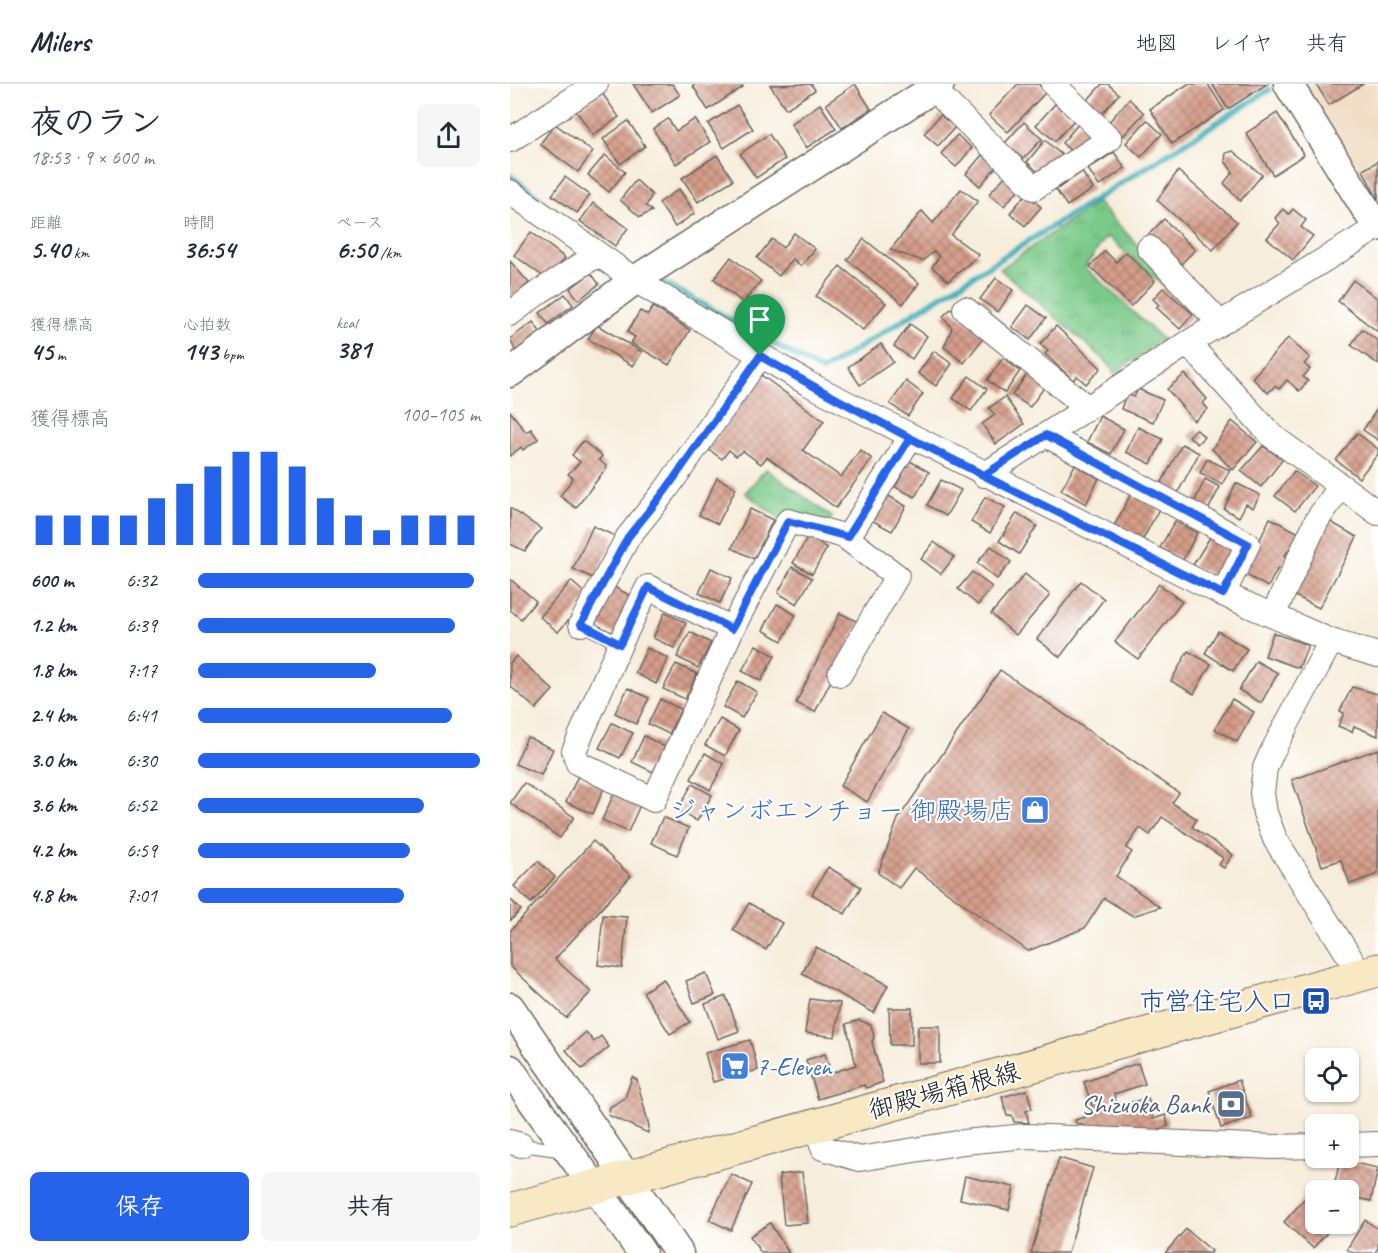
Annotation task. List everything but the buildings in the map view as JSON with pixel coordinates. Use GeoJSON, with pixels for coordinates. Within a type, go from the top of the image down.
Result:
{"type":"FeatureCollection","features":[{"type":"Feature","properties":{"kind":"main road","name":"御殿場箱根線"},"geometry":{"type":"LineString","coordinates":[[510,1210],[626,1176],[1370,973]]}},
{"type":"Feature","properties":{"kind":"street"},"geometry":{"type":"LineString","coordinates":[[510,140],[596,84]]}},
{"type":"Feature","properties":{"kind":"street"},"geometry":{"type":"LineString","coordinates":[[510,373],[635,280],[937,86],[1035,188],[1110,139],[1053,84]]}},
{"type":"Feature","properties":{"kind":"street"},"geometry":{"type":"LineString","coordinates":[[984,475],[1220,323],[1378,227],[1288,84]]}},
{"type":"Feature","properties":{"kind":"street"},"geometry":{"type":"LineString","coordinates":[[510,192],[635,280],[760,356],[910,438],[1223,594],[1330,641],[1378,655]]}},
{"type":"Feature","properties":{"kind":"street"},"geometry":{"type":"LineString","coordinates":[[1149,248],[1220,323]]}},
{"type":"Feature","properties":{"kind":"street"},"geometry":{"type":"LineString","coordinates":[[510,314],[539,292],[597,255]]}},
{"type":"Feature","properties":{"kind":"street"},"geometry":{"type":"LineString","coordinates":[[965,309],[1088,408]]}},
{"type":"Feature","properties":{"kind":"street"},"geometry":{"type":"LineString","coordinates":[[1188,344],[1272,436],[1378,513]]}},
{"type":"Feature","properties":{"kind":"street"},"geometry":{"type":"LineString","coordinates":[[581,624],[628,537],[665,491],[760,356]]}},
{"type":"Feature","properties":{"kind":"street"},"geometry":{"type":"LineString","coordinates":[[1046,435],[1248,544],[1223,594]]}},
{"type":"Feature","properties":{"kind":"street"},"geometry":{"type":"LineString","coordinates":[[732,629],[648,587],[620,644],[574,751],[578,763],[654,800],[732,629],[788,521],[848,537],[910,438]]}},
{"type":"Feature","properties":{"kind":"street"},"geometry":{"type":"LineString","coordinates":[[1273,615],[1317,520],[1341,486]]}},
{"type":"Feature","properties":{"kind":"street"},"geometry":{"type":"LineString","coordinates":[[840,674],[897,576],[844,536]]}},
{"type":"Feature","properties":{"kind":"street"},"geometry":{"type":"LineString","coordinates":[[1330,641],[1272,752],[1265,768],[1262,793],[1265,813],[1275,839],[1370,973]]}},
{"type":"Feature","properties":{"kind":"street"},"geometry":{"type":"LineString","coordinates":[[510,1007],[679,1253]]}},
{"type":"Feature","properties":{"kind":"street"},"geometry":{"type":"LineString","coordinates":[[510,1069],[566,1151],[595,1186],[642,1253]]}},
{"type":"Feature","properties":{"kind":"street"},"geometry":{"type":"LineString","coordinates":[[815,1125],[823,1148],[859,1159],[964,1142],[1026,1136],[1273,1147],[1305,1146]]}},
{"type":"Feature","properties":{"kind":"street"},"geometry":{"type":"LineString","coordinates":[[1359,1145],[1378,1144]]}},
{"type":"Feature","properties":{"kind":"lane"},"geometry":{"type":"LineString","coordinates":[[581,624],[620,644]]}},
{"type":"Feature","properties":{"kind":"lane"},"geometry":{"type":"LineString","coordinates":[[516,1143],[566,1151]]}},
{"type":"Feature","properties":{"kind":"shaded area"},"geometry":{"type":"Polygon","coordinates":[[[1304,84],[1378,84],[1378,203],[1304,84]]]}},
{"type":"Feature","properties":{"kind":"green space"},"geometry":{"type":"Polygon","coordinates":[[[1097,202],[1210,322],[1176,341],[1174,337],[1194,321],[1196,314],[1107,236],[1085,267],[1163,340],[1114,374],[1108,363],[1000,269],[1097,202]]]}},
{"type":"Feature","properties":{"kind":"green space"},"geometry":{"type":"Polygon","coordinates":[[[766,469],[832,517],[828,526],[779,518],[745,493],[766,469]]]}},
{"type":"Feature","properties":{"kind":"waterway"},"geometry":{"type":"LineString","coordinates":[[663,282],[822,371],[1269,90]]}},
{"type":"Feature","properties":{"kind":"waterway"},"geometry":{"type":"LineString","coordinates":[[510,176],[541,199]]}},
{"type":"Feature","properties":{"kind":"place","name":"ジャンボエンチョー 御殿場店"},"geometry":{"type":"Point","coordinates":[1035,810]}},
{"type":"Feature","properties":{"kind":"place","name":"市営住宅入口"},"geometry":{"type":"Point","coordinates":[1316,1001]}},
{"type":"Feature","properties":{"kind":"place","name":"7-Eleven"},"geometry":{"type":"Point","coordinates":[735,1066]}},
{"type":"Feature","properties":{"kind":"place","name":"Shizuoka Bank"},"geometry":{"type":"Point","coordinates":[1231,1104]}},
{"type":"Feature","properties":{"kind":"route"},"geometry":{"type":"LineString","coordinates":[[760,356],[665,491],[628,537],[581,624],[620,644],[648,587],[732,629],[788,521],[848,537],[910,438],[984,475],[1046,435],[1248,544],[1223,594],[984,475],[910,438],[760,356]]}}]}
